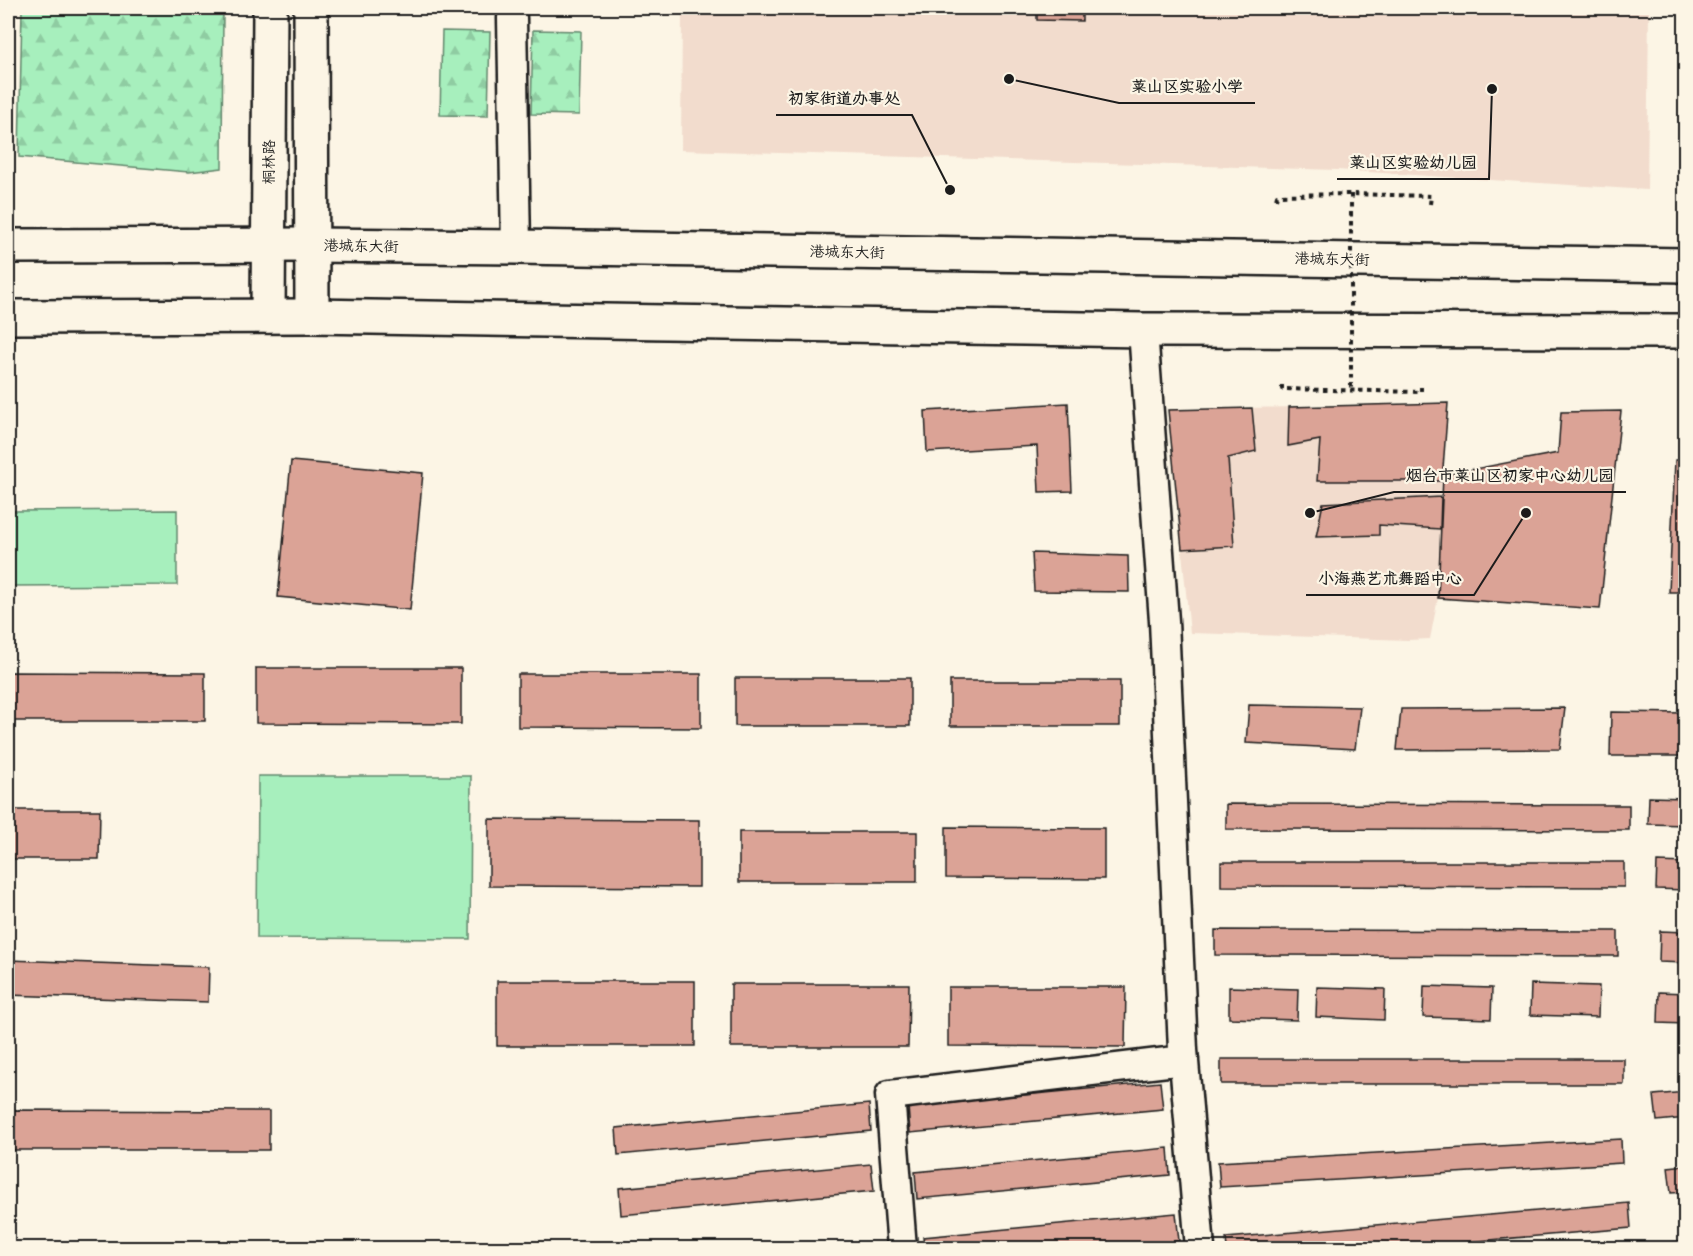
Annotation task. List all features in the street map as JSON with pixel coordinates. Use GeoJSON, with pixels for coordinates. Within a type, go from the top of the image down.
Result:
{"type":"FeatureCollection","features":[{"type":"Feature","properties":{"kind":"main road","name":"桐林路"},"geometry":{"type":"LineString","coordinates":[[268,316],[270,8]]}},
{"type":"Feature","properties":{"kind":"main road"},"geometry":{"type":"LineString","coordinates":[[311,8],[312,316]]}},
{"type":"Feature","properties":{"kind":"main road","name":"港城东大街"},"geometry":{"type":"LineString","coordinates":[[8,246],[516,247],[1686,265]]}},
{"type":"Feature","properties":{"kind":"main road"},"geometry":{"type":"LineString","coordinates":[[8,316],[312,316],[1143,330],[1686,331]]}},
{"type":"Feature","properties":{"kind":"street"},"geometry":{"type":"LineString","coordinates":[[512,18],[516,247]]}},
{"type":"Feature","properties":{"kind":"street"},"geometry":{"type":"LineString","coordinates":[[1143,330],[1164,621],[1184,1060],[1200,1248]]}},
{"type":"Feature","properties":{"kind":"street"},"geometry":{"type":"LineString","coordinates":[[902,1248],[890,1095],[1184,1060]]}},
{"type":"Feature","properties":{"kind":"path"},"geometry":{"type":"LineString","coordinates":[[1351,194],[1351,391]]}},
{"type":"Feature","properties":{"kind":"path"},"geometry":{"type":"LineString","coordinates":[[1276,200],[1277,195],[1431,196],[1430,204]]}},
{"type":"Feature","properties":{"kind":"path"},"geometry":{"type":"LineString","coordinates":[[1282,385],[1282,389],[1351,391],[1421,392],[1421,387]]}},
{"type":"Feature","properties":{"kind":"shaded area"},"geometry":{"type":"Polygon","coordinates":[[[8,8],[15,8],[11,166],[8,166],[8,8]]]}},
{"type":"Feature","properties":{"kind":"shaded area"},"geometry":{"type":"Polygon","coordinates":[[[682,8],[1649,8],[1647,190],[1337,170],[681,150],[682,8]]]}},
{"type":"Feature","properties":{"kind":"shaded area"},"geometry":{"type":"Polygon","coordinates":[[[1448,403],[1442,481],[1438,598],[1430,639],[1190,633],[1168,410],[1448,403]]]}},
{"type":"Feature","properties":{"kind":"green space"},"geometry":{"type":"Polygon","coordinates":[[[22,8],[223,8],[222,168],[189,172],[19,157],[22,8]]]}},
{"type":"Feature","properties":{"kind":"green space"},"geometry":{"type":"Polygon","coordinates":[[[533,30],[581,31],[579,115],[531,114],[533,30]]]}},
{"type":"Feature","properties":{"kind":"green space"},"geometry":{"type":"Polygon","coordinates":[[[442,31],[490,32],[488,116],[440,115],[442,31]]]}},
{"type":"Feature","properties":{"kind":"green space"},"geometry":{"type":"Polygon","coordinates":[[[177,510],[177,585],[8,586],[8,511],[177,510]]]}},
{"type":"Feature","properties":{"kind":"green space"},"geometry":{"type":"Polygon","coordinates":[[[258,776],[471,776],[470,939],[257,938],[258,776]]]}},
{"type":"Feature","properties":{"kind":"building"},"geometry":{"type":"Polygon","coordinates":[[[731,8],[983,8],[983,14],[731,12],[731,8]]]}},
{"type":"Feature","properties":{"kind":"building"},"geometry":{"type":"Polygon","coordinates":[[[1037,8],[1082,8],[1082,21],[1037,20],[1037,8]]]}},
{"type":"Feature","properties":{"kind":"building"},"geometry":{"type":"Polygon","coordinates":[[[1068,403],[1072,491],[1039,492],[1037,446],[927,452],[925,411],[1068,403]]]}},
{"type":"Feature","properties":{"kind":"building"},"geometry":{"type":"Polygon","coordinates":[[[1448,403],[1442,481],[1317,481],[1320,440],[1288,446],[1289,407],[1448,403]]]}},
{"type":"Feature","properties":{"kind":"building"},"geometry":{"type":"Polygon","coordinates":[[[1252,408],[1256,451],[1228,458],[1234,546],[1182,549],[1168,410],[1252,408]]]}},
{"type":"Feature","properties":{"kind":"building"},"geometry":{"type":"Polygon","coordinates":[[[1621,411],[1600,609],[1438,598],[1443,475],[1558,453],[1561,412],[1621,411]]]}},
{"type":"Feature","properties":{"kind":"building"},"geometry":{"type":"Polygon","coordinates":[[[1675,460],[1686,460],[1686,592],[1669,592],[1675,460]]]}},
{"type":"Feature","properties":{"kind":"building"},"geometry":{"type":"Polygon","coordinates":[[[291,461],[423,473],[410,610],[278,597],[291,461]]]}},
{"type":"Feature","properties":{"kind":"building"},"geometry":{"type":"Polygon","coordinates":[[[1441,497],[1440,529],[1379,525],[1379,535],[1316,537],[1323,503],[1441,497]]]}},
{"type":"Feature","properties":{"kind":"building"},"geometry":{"type":"Polygon","coordinates":[[[1032,553],[1128,556],[1129,592],[1034,591],[1032,553]]]}},
{"type":"Feature","properties":{"kind":"building"},"geometry":{"type":"Polygon","coordinates":[[[256,668],[461,668],[461,724],[256,723],[256,668]]]}},
{"type":"Feature","properties":{"kind":"building"},"geometry":{"type":"Polygon","coordinates":[[[8,672],[205,673],[205,721],[8,721],[8,672]]]}},
{"type":"Feature","properties":{"kind":"building"},"geometry":{"type":"Polygon","coordinates":[[[518,674],[701,674],[701,728],[518,727],[518,674]]]}},
{"type":"Feature","properties":{"kind":"building"},"geometry":{"type":"Polygon","coordinates":[[[735,678],[910,678],[910,726],[735,726],[735,678]]]}},
{"type":"Feature","properties":{"kind":"building"},"geometry":{"type":"Polygon","coordinates":[[[950,681],[1120,681],[1120,726],[950,726],[950,681]]]}},
{"type":"Feature","properties":{"kind":"building"},"geometry":{"type":"Polygon","coordinates":[[[1249,705],[1360,707],[1355,749],[1246,743],[1249,705]]]}},
{"type":"Feature","properties":{"kind":"building"},"geometry":{"type":"Polygon","coordinates":[[[1565,708],[1560,749],[1397,750],[1401,709],[1565,708]]]}},
{"type":"Feature","properties":{"kind":"building"},"geometry":{"type":"Polygon","coordinates":[[[1611,712],[1686,713],[1686,756],[1610,756],[1611,712]]]}},
{"type":"Feature","properties":{"kind":"building"},"geometry":{"type":"Polygon","coordinates":[[[1649,797],[1686,798],[1686,825],[1648,824],[1649,797]]]}},
{"type":"Feature","properties":{"kind":"building"},"geometry":{"type":"Polygon","coordinates":[[[1226,804],[1629,805],[1629,830],[1226,829],[1226,804]]]}},
{"type":"Feature","properties":{"kind":"building"},"geometry":{"type":"Polygon","coordinates":[[[8,810],[100,810],[99,859],[8,859],[8,810]]]}},
{"type":"Feature","properties":{"kind":"building"},"geometry":{"type":"Polygon","coordinates":[[[489,819],[699,820],[699,887],[489,886],[489,819]]]}},
{"type":"Feature","properties":{"kind":"building"},"geometry":{"type":"Polygon","coordinates":[[[946,827],[1104,828],[1104,879],[946,878],[946,827]]]}},
{"type":"Feature","properties":{"kind":"building"},"geometry":{"type":"Polygon","coordinates":[[[739,832],[917,832],[917,882],[739,882],[739,832]]]}},
{"type":"Feature","properties":{"kind":"building"},"geometry":{"type":"Polygon","coordinates":[[[1221,862],[1624,862],[1624,887],[1221,886],[1221,862]]]}},
{"type":"Feature","properties":{"kind":"building"},"geometry":{"type":"Polygon","coordinates":[[[1657,862],[1686,863],[1686,890],[1656,889],[1657,862]]]}},
{"type":"Feature","properties":{"kind":"building"},"geometry":{"type":"Polygon","coordinates":[[[1215,930],[1618,931],[1618,956],[1215,955],[1215,930]]]}},
{"type":"Feature","properties":{"kind":"building"},"geometry":{"type":"Polygon","coordinates":[[[1660,931],[1686,932],[1686,963],[1659,962],[1660,931]]]}},
{"type":"Feature","properties":{"kind":"building"},"geometry":{"type":"Polygon","coordinates":[[[8,960],[209,967],[208,1002],[8,995],[8,960]]]}},
{"type":"Feature","properties":{"kind":"building"},"geometry":{"type":"Polygon","coordinates":[[[497,981],[695,981],[695,1046],[497,1046],[497,981]]]}},
{"type":"Feature","properties":{"kind":"building"},"geometry":{"type":"Polygon","coordinates":[[[731,984],[909,984],[908,1047],[731,1047],[731,984]]]}},
{"type":"Feature","properties":{"kind":"building"},"geometry":{"type":"Polygon","coordinates":[[[1531,984],[1599,986],[1598,1017],[1530,1015],[1531,984]]]}},
{"type":"Feature","properties":{"kind":"building"},"geometry":{"type":"Polygon","coordinates":[[[1424,986],[1492,988],[1491,1019],[1423,1017],[1424,986]]]}},
{"type":"Feature","properties":{"kind":"building"},"geometry":{"type":"Polygon","coordinates":[[[948,987],[1126,987],[1125,1047],[948,1046],[948,987]]]}},
{"type":"Feature","properties":{"kind":"building"},"geometry":{"type":"Polygon","coordinates":[[[1229,987],[1298,989],[1297,1020],[1229,1018],[1229,987]]]}},
{"type":"Feature","properties":{"kind":"building"},"geometry":{"type":"Polygon","coordinates":[[[1317,987],[1385,989],[1384,1020],[1316,1017],[1317,987]]]}},
{"type":"Feature","properties":{"kind":"building"},"geometry":{"type":"Polygon","coordinates":[[[1659,992],[1686,993],[1686,1024],[1658,1023],[1659,992]]]}},
{"type":"Feature","properties":{"kind":"building"},"geometry":{"type":"Polygon","coordinates":[[[1221,1059],[1624,1059],[1624,1084],[1221,1084],[1221,1059]]]}},
{"type":"Feature","properties":{"kind":"building"},"geometry":{"type":"Polygon","coordinates":[[[1160,1082],[1163,1109],[910,1133],[908,1106],[1160,1082]]]}},
{"type":"Feature","properties":{"kind":"building"},"geometry":{"type":"Polygon","coordinates":[[[1686,1092],[1686,1118],[1657,1121],[1654,1095],[1686,1092]]]}},
{"type":"Feature","properties":{"kind":"building"},"geometry":{"type":"Polygon","coordinates":[[[869,1104],[871,1131],[618,1155],[616,1128],[869,1104]]]}},
{"type":"Feature","properties":{"kind":"building"},"geometry":{"type":"Polygon","coordinates":[[[13,1110],[269,1111],[269,1150],[13,1150],[13,1110]]]}},
{"type":"Feature","properties":{"kind":"building"},"geometry":{"type":"Polygon","coordinates":[[[1621,1139],[1622,1163],[1220,1187],[1218,1162],[1621,1139]]]}},
{"type":"Feature","properties":{"kind":"building"},"geometry":{"type":"Polygon","coordinates":[[[1168,1148],[1170,1175],[917,1199],[915,1172],[1168,1148]]]}},
{"type":"Feature","properties":{"kind":"building"},"geometry":{"type":"Polygon","coordinates":[[[871,1164],[874,1191],[621,1215],[619,1188],[871,1164]]]}},
{"type":"Feature","properties":{"kind":"building"},"geometry":{"type":"Polygon","coordinates":[[[1686,1165],[1686,1192],[1671,1193],[1668,1167],[1686,1165]]]}},
{"type":"Feature","properties":{"kind":"building"},"geometry":{"type":"Polygon","coordinates":[[[1629,1203],[1631,1228],[1397,1248],[1227,1248],[1226,1238],[1629,1203]]]}},
{"type":"Feature","properties":{"kind":"building"},"geometry":{"type":"Polygon","coordinates":[[[1176,1213],[1179,1241],[1095,1248],[924,1248],[923,1237],[1176,1213]]]}},
{"type":"Feature","properties":{"kind":"building"},"geometry":{"type":"Polygon","coordinates":[[[1686,1241],[1686,1248],[1659,1248],[1659,1244],[1686,1241]]]}},
{"type":"Feature","properties":{"kind":"building"},"geometry":{"type":"Polygon","coordinates":[[[885,1244],[885,1248],[836,1248],[885,1244]]]}},
{"type":"Feature","properties":{"kind":"place","name":"莱山区实验小学"},"geometry":{"type":"Point","coordinates":[1009,79]}},
{"type":"Feature","properties":{"kind":"place","name":"莱山区实验幼儿园"},"geometry":{"type":"Point","coordinates":[1492,89]}},
{"type":"Feature","properties":{"kind":"place","name":"初家街道办事处"},"geometry":{"type":"Point","coordinates":[950,190]}},
{"type":"Feature","properties":{"kind":"place","name":"烟台市莱山区初家中心幼儿园"},"geometry":{"type":"Point","coordinates":[1310,513]}},
{"type":"Feature","properties":{"kind":"place","name":"小海燕艺术舞蹈中心"},"geometry":{"type":"Point","coordinates":[1526,513]}}]}
